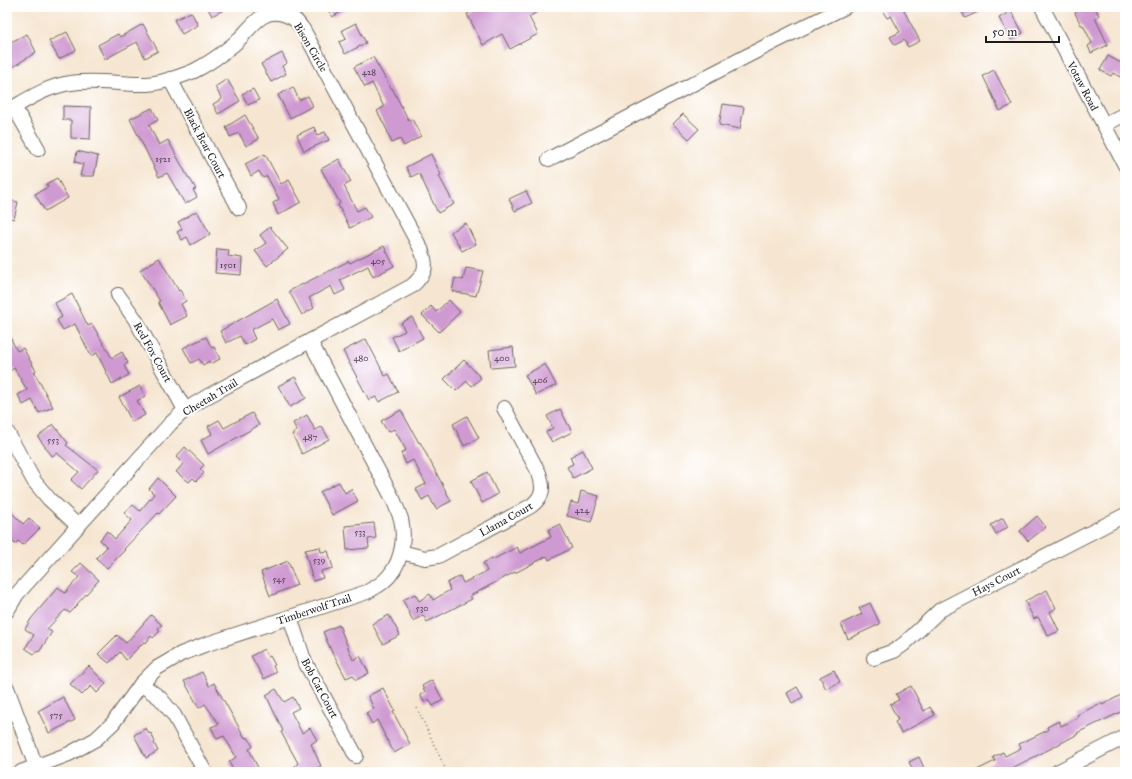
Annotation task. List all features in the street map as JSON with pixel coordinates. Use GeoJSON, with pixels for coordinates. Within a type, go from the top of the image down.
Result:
{"type":"FeatureCollection","features":[{"type":"Feature","properties":{"kind":"street"},"geometry":{"type":"LineString","coordinates":[[549,159],[775,41],[845,7]]}},
{"type":"Feature","properties":{"kind":"street","name":"Votaw Road"},"geometry":{"type":"LineString","coordinates":[[1042,7],[1125,165]]}},
{"type":"Feature","properties":{"kind":"street","name":"Bison Circle"},"geometry":{"type":"LineString","coordinates":[[11,109],[45,90],[70,83],[92,82],[147,84],[170,79],[194,70],[215,59],[235,44],[263,16],[271,13],[282,14],[294,19],[304,31],[424,257],[426,265],[424,272]]}},
{"type":"Feature","properties":{"kind":"street","name":"Black Bear Court"},"geometry":{"type":"LineString","coordinates":[[170,79],[239,208]]}},
{"type":"Feature","properties":{"kind":"street"},"geometry":{"type":"LineString","coordinates":[[11,109],[38,149]]}},
{"type":"Feature","properties":{"kind":"street"},"geometry":{"type":"LineString","coordinates":[[1104,125],[1125,114]]}},
{"type":"Feature","properties":{"kind":"street","name":"Cheetah Trail"},"geometry":{"type":"LineString","coordinates":[[7,611],[17,594],[170,424],[185,410],[208,396],[412,286],[421,278],[424,272]]}},
{"type":"Feature","properties":{"kind":"street","name":"Red Fox Court"},"geometry":{"type":"LineString","coordinates":[[118,295],[135,319],[185,410]]}},
{"type":"Feature","properties":{"kind":"street","name":"Timberwolf Trail"},"geometry":{"type":"LineString","coordinates":[[22,772],[38,769],[96,739],[113,723],[141,684],[157,668],[181,654],[290,616],[367,592],[383,582],[395,569],[401,552],[403,535],[401,517],[310,341]]}},
{"type":"Feature","properties":{"kind":"street","name":"Llama Court"},"geometry":{"type":"LineString","coordinates":[[401,552],[425,558],[438,556],[538,501],[542,484],[539,473],[504,408]]}},
{"type":"Feature","properties":{"kind":"street"},"geometry":{"type":"LineString","coordinates":[[7,432],[34,481],[49,499],[78,526]]}},
{"type":"Feature","properties":{"kind":"street","name":"Hays Court"},"geometry":{"type":"LineString","coordinates":[[874,658],[894,651],[904,644],[940,610],[1125,515]]}},
{"type":"Feature","properties":{"kind":"street","name":"Bob Cat Court"},"geometry":{"type":"LineString","coordinates":[[290,616],[304,660],[356,756]]}},
{"type":"Feature","properties":{"kind":"street"},"geometry":{"type":"LineString","coordinates":[[141,684],[160,698],[174,715],[205,772]]}},
{"type":"Feature","properties":{"kind":"street"},"geometry":{"type":"LineString","coordinates":[[7,688],[38,769]]}},
{"type":"Feature","properties":{"kind":"street"},"geometry":{"type":"LineString","coordinates":[[1057,772],[1125,737]]}},
{"type":"Feature","properties":{"kind":"path"},"geometry":{"type":"LineString","coordinates":[[417,708],[447,772]]}},
{"type":"Feature","properties":{"kind":"building"},"geometry":{"type":"Polygon","coordinates":[[[207,7],[229,7],[212,16],[207,7]]]}},
{"type":"Feature","properties":{"kind":"building"},"geometry":{"type":"Polygon","coordinates":[[[327,7],[350,7],[332,17],[327,7]]]}},
{"type":"Feature","properties":{"kind":"building"},"geometry":{"type":"Polygon","coordinates":[[[481,7],[534,7],[537,12],[529,17],[538,34],[510,49],[502,34],[483,45],[467,14],[481,7]]]}},
{"type":"Feature","properties":{"kind":"building"},"geometry":{"type":"Polygon","coordinates":[[[880,7],[906,7],[903,9],[920,41],[908,47],[904,40],[895,45],[890,37],[900,32],[891,16],[887,18],[880,7]]]}},
{"type":"Feature","properties":{"kind":"building"},"geometry":{"type":"Polygon","coordinates":[[[960,7],[989,7],[965,18],[960,7]]]}},
{"type":"Feature","properties":{"kind":"building"},"geometry":{"type":"Polygon","coordinates":[[[1075,7],[1095,7],[1099,16],[1095,18],[1108,45],[1091,53],[1088,46],[1092,43],[1075,13],[1077,11],[1075,7]]]}},
{"type":"Feature","properties":{"kind":"building"},"geometry":{"type":"Polygon","coordinates":[[[1011,11],[1023,33],[1011,40],[999,18],[1011,11]]]}},
{"type":"Feature","properties":{"kind":"building"},"geometry":{"type":"Polygon","coordinates":[[[191,12],[198,25],[182,34],[174,20],[191,12]]]}},
{"type":"Feature","properties":{"kind":"building"},"geometry":{"type":"Polygon","coordinates":[[[356,23],[366,43],[345,54],[339,42],[346,39],[342,30],[356,23]]]}},
{"type":"Feature","properties":{"kind":"building"},"geometry":{"type":"Polygon","coordinates":[[[143,24],[158,51],[145,58],[137,42],[105,59],[98,45],[118,34],[120,37],[143,24]]]}},
{"type":"Feature","properties":{"kind":"building"},"geometry":{"type":"Polygon","coordinates":[[[67,32],[76,50],[59,59],[49,41],[67,32]]]}},
{"type":"Feature","properties":{"kind":"building"},"geometry":{"type":"Polygon","coordinates":[[[27,34],[36,52],[13,67],[7,55],[7,44],[27,34]]]}},
{"type":"Feature","properties":{"kind":"building"},"geometry":{"type":"Polygon","coordinates":[[[282,53],[287,63],[282,66],[286,74],[271,82],[261,64],[282,53]]]}},
{"type":"Feature","properties":{"kind":"building"},"geometry":{"type":"Polygon","coordinates":[[[1108,56],[1125,65],[1125,73],[1122,78],[1113,73],[1111,76],[1100,70],[1108,56]]]}},
{"type":"Feature","properties":{"kind":"building"},"geometry":{"type":"Polygon","coordinates":[[[373,57],[391,89],[392,88],[409,121],[412,119],[421,136],[404,146],[400,139],[392,143],[377,111],[384,107],[372,83],[365,87],[354,67],[373,57]]]}},
{"type":"Feature","properties":{"kind":"building"},"geometry":{"type":"Polygon","coordinates":[[[994,70],[1012,105],[1000,111],[983,76],[994,70]]]}},
{"type":"Feature","properties":{"kind":"building"},"geometry":{"type":"Polygon","coordinates":[[[227,79],[240,101],[218,114],[213,104],[222,99],[215,87],[227,79]]]}},
{"type":"Feature","properties":{"kind":"building"},"geometry":{"type":"Polygon","coordinates":[[[293,87],[299,100],[308,96],[313,106],[290,118],[278,95],[293,87]]]}},
{"type":"Feature","properties":{"kind":"building"},"geometry":{"type":"Polygon","coordinates":[[[253,89],[259,100],[248,105],[242,94],[253,89]]]}},
{"type":"Feature","properties":{"kind":"building"},"geometry":{"type":"Polygon","coordinates":[[[723,104],[744,107],[740,129],[719,125],[723,104]]]}},
{"type":"Feature","properties":{"kind":"building"},"geometry":{"type":"Polygon","coordinates":[[[63,106],[91,107],[90,139],[71,138],[71,120],[63,120],[63,106]]]}},
{"type":"Feature","properties":{"kind":"building"},"geometry":{"type":"Polygon","coordinates":[[[152,108],[158,120],[149,125],[159,145],[168,140],[196,189],[193,190],[197,197],[185,204],[167,173],[159,177],[130,119],[152,108]]]}},
{"type":"Feature","properties":{"kind":"building"},"geometry":{"type":"Polygon","coordinates":[[[683,114],[699,129],[689,139],[673,124],[683,114]]]}},
{"type":"Feature","properties":{"kind":"building"},"geometry":{"type":"Polygon","coordinates":[[[245,115],[259,139],[246,146],[239,133],[230,137],[226,127],[245,115]]]}},
{"type":"Feature","properties":{"kind":"building"},"geometry":{"type":"Polygon","coordinates":[[[314,127],[317,135],[325,132],[329,140],[304,151],[297,135],[314,127]]]}},
{"type":"Feature","properties":{"kind":"building"},"geometry":{"type":"Polygon","coordinates":[[[77,151],[98,156],[94,176],[80,176],[83,164],[75,162],[77,151]]]}},
{"type":"Feature","properties":{"kind":"building"},"geometry":{"type":"Polygon","coordinates":[[[265,154],[281,184],[289,180],[301,202],[278,215],[273,203],[279,199],[267,176],[263,178],[259,171],[251,176],[245,164],[265,154]]]}},
{"type":"Feature","properties":{"kind":"building"},"geometry":{"type":"Polygon","coordinates":[[[431,154],[441,175],[439,176],[454,204],[438,213],[419,173],[411,177],[406,167],[431,154]]]}},
{"type":"Feature","properties":{"kind":"building"},"geometry":{"type":"Polygon","coordinates":[[[339,159],[351,182],[344,186],[357,211],[365,207],[371,217],[350,228],[338,205],[340,203],[321,169],[339,159]]]}},
{"type":"Feature","properties":{"kind":"building"},"geometry":{"type":"Polygon","coordinates":[[[57,178],[68,198],[45,211],[35,194],[48,187],[46,184],[57,178]]]}},
{"type":"Feature","properties":{"kind":"building"},"geometry":{"type":"Polygon","coordinates":[[[526,191],[532,203],[515,211],[509,199],[526,191]]]}},
{"type":"Feature","properties":{"kind":"building"},"geometry":{"type":"Polygon","coordinates":[[[7,200],[18,202],[14,219],[7,217],[7,200]]]}},
{"type":"Feature","properties":{"kind":"building"},"geometry":{"type":"Polygon","coordinates":[[[197,211],[210,234],[191,245],[187,237],[182,240],[177,232],[182,229],[178,222],[197,211]]]}},
{"type":"Feature","properties":{"kind":"building"},"geometry":{"type":"Polygon","coordinates":[[[466,223],[476,244],[462,251],[451,232],[466,223]]]}},
{"type":"Feature","properties":{"kind":"building"},"geometry":{"type":"Polygon","coordinates":[[[270,227],[288,249],[267,266],[255,251],[266,243],[260,235],[270,227]]]}},
{"type":"Feature","properties":{"kind":"building"},"geometry":{"type":"Polygon","coordinates":[[[384,246],[394,266],[373,277],[368,266],[340,280],[345,290],[335,295],[331,286],[309,298],[314,308],[302,315],[289,291],[349,261],[350,263],[384,246]]]}},
{"type":"Feature","properties":{"kind":"building"},"geometry":{"type":"Polygon","coordinates":[[[217,249],[229,250],[228,256],[242,258],[241,275],[215,273],[217,249]]]}},
{"type":"Feature","properties":{"kind":"building"},"geometry":{"type":"Polygon","coordinates":[[[159,258],[186,301],[181,304],[187,316],[170,325],[158,302],[160,301],[140,270],[159,258]]]}},
{"type":"Feature","properties":{"kind":"building"},"geometry":{"type":"Polygon","coordinates":[[[466,268],[483,271],[476,296],[452,291],[455,278],[463,280],[466,268]]]}},
{"type":"Feature","properties":{"kind":"building"},"geometry":{"type":"Polygon","coordinates":[[[72,294],[88,326],[92,324],[112,358],[122,352],[128,363],[124,365],[129,375],[112,384],[97,353],[91,356],[75,324],[63,330],[57,320],[62,317],[55,303],[72,294]]]}},
{"type":"Feature","properties":{"kind":"building"},"geometry":{"type":"Polygon","coordinates":[[[277,299],[290,324],[278,330],[272,319],[251,330],[255,339],[245,345],[240,336],[226,343],[220,331],[277,299]]]}},
{"type":"Feature","properties":{"kind":"building"},"geometry":{"type":"Polygon","coordinates":[[[449,300],[460,312],[439,332],[422,315],[431,306],[436,312],[449,300]]]}},
{"type":"Feature","properties":{"kind":"building"},"geometry":{"type":"Polygon","coordinates":[[[412,317],[423,338],[399,351],[392,337],[405,331],[401,323],[412,317]]]}},
{"type":"Feature","properties":{"kind":"building"},"geometry":{"type":"Polygon","coordinates":[[[7,331],[17,351],[23,348],[53,407],[39,413],[32,400],[23,405],[18,395],[27,390],[14,368],[7,373],[7,331]]]}},
{"type":"Feature","properties":{"kind":"building"},"geometry":{"type":"Polygon","coordinates":[[[206,337],[212,348],[214,347],[220,359],[210,364],[209,361],[203,365],[199,359],[191,363],[183,348],[206,337]]]}},
{"type":"Feature","properties":{"kind":"building"},"geometry":{"type":"Polygon","coordinates":[[[366,339],[385,376],[389,374],[398,392],[379,402],[376,397],[369,400],[343,351],[366,339]]]}},
{"type":"Feature","properties":{"kind":"building"},"geometry":{"type":"Polygon","coordinates":[[[513,347],[515,366],[491,368],[489,350],[513,347]]]}},
{"type":"Feature","properties":{"kind":"building"},"geometry":{"type":"Polygon","coordinates":[[[464,360],[481,378],[472,386],[467,381],[456,391],[444,379],[464,360]]]}},
{"type":"Feature","properties":{"kind":"building"},"geometry":{"type":"Polygon","coordinates":[[[545,364],[556,385],[536,395],[525,375],[545,364]]]}},
{"type":"Feature","properties":{"kind":"building"},"geometry":{"type":"Polygon","coordinates":[[[295,377],[306,398],[290,407],[278,386],[295,377]]]}},
{"type":"Feature","properties":{"kind":"building"},"geometry":{"type":"Polygon","coordinates":[[[140,386],[145,396],[137,401],[145,415],[132,422],[119,397],[140,386]]]}},
{"type":"Feature","properties":{"kind":"building"},"geometry":{"type":"Polygon","coordinates":[[[560,409],[572,432],[552,442],[546,432],[553,428],[547,416],[560,409]]]}},
{"type":"Feature","properties":{"kind":"building"},"geometry":{"type":"Polygon","coordinates":[[[401,410],[419,443],[420,442],[451,501],[436,509],[429,496],[422,500],[416,489],[426,484],[413,460],[406,464],[401,453],[406,450],[394,429],[388,432],[381,421],[401,410]]]}},
{"type":"Feature","properties":{"kind":"building"},"geometry":{"type":"Polygon","coordinates":[[[252,413],[259,425],[208,454],[201,440],[212,434],[208,426],[219,420],[224,428],[252,413]]]}},
{"type":"Feature","properties":{"kind":"building"},"geometry":{"type":"Polygon","coordinates":[[[307,415],[315,430],[322,427],[329,439],[302,454],[292,434],[297,431],[293,423],[307,415]]]}},
{"type":"Feature","properties":{"kind":"building"},"geometry":{"type":"Polygon","coordinates":[[[467,416],[479,438],[464,446],[453,424],[467,416]]]}},
{"type":"Feature","properties":{"kind":"building"},"geometry":{"type":"Polygon","coordinates":[[[53,424],[68,443],[66,445],[98,470],[81,489],[71,480],[79,472],[57,453],[52,456],[38,437],[53,424]]]}},
{"type":"Feature","properties":{"kind":"building"},"geometry":{"type":"Polygon","coordinates":[[[185,447],[204,465],[200,469],[204,473],[196,481],[193,478],[189,482],[176,472],[183,464],[176,457],[185,447]]]}},
{"type":"Feature","properties":{"kind":"building"},"geometry":{"type":"Polygon","coordinates":[[[583,450],[592,468],[573,478],[567,467],[573,464],[570,457],[583,450]]]}},
{"type":"Feature","properties":{"kind":"building"},"geometry":{"type":"Polygon","coordinates":[[[487,472],[498,494],[482,503],[471,481],[487,472]]]}},
{"type":"Feature","properties":{"kind":"building"},"geometry":{"type":"Polygon","coordinates":[[[158,478],[176,496],[159,514],[158,513],[107,568],[96,558],[107,547],[100,540],[107,531],[115,539],[132,520],[124,513],[133,505],[140,511],[154,494],[149,489],[158,478]]]}},
{"type":"Feature","properties":{"kind":"building"},"geometry":{"type":"Polygon","coordinates":[[[339,482],[345,493],[351,489],[358,501],[332,515],[320,492],[339,482]]]}},
{"type":"Feature","properties":{"kind":"building"},"geometry":{"type":"Polygon","coordinates":[[[581,491],[599,496],[591,522],[567,516],[571,502],[578,504],[581,491]]]}},
{"type":"Feature","properties":{"kind":"building"},"geometry":{"type":"Polygon","coordinates":[[[7,508],[23,524],[29,518],[40,528],[23,545],[18,541],[15,544],[7,536],[7,508]]]}},
{"type":"Feature","properties":{"kind":"building"},"geometry":{"type":"Polygon","coordinates":[[[1037,516],[1046,527],[1028,541],[1020,531],[1037,516]]]}},
{"type":"Feature","properties":{"kind":"building"},"geometry":{"type":"Polygon","coordinates":[[[1003,518],[1008,527],[996,534],[991,525],[1003,518]]]}},
{"type":"Feature","properties":{"kind":"building"},"geometry":{"type":"Polygon","coordinates":[[[374,523],[376,538],[368,539],[369,548],[347,550],[345,526],[374,523]]]}},
{"type":"Feature","properties":{"kind":"building"},"geometry":{"type":"Polygon","coordinates":[[[560,524],[572,548],[549,560],[547,556],[515,572],[470,596],[472,599],[427,622],[423,615],[413,621],[403,600],[415,594],[419,601],[430,594],[433,600],[450,590],[447,583],[460,576],[463,583],[487,571],[483,563],[517,547],[520,553],[551,537],[548,530],[560,524]]]}},
{"type":"Feature","properties":{"kind":"building"},"geometry":{"type":"Polygon","coordinates":[[[320,547],[321,552],[328,551],[333,568],[321,571],[323,578],[313,581],[305,550],[320,547]]]}},
{"type":"Feature","properties":{"kind":"building"},"geometry":{"type":"Polygon","coordinates":[[[288,561],[297,585],[270,596],[261,572],[288,561]]]}},
{"type":"Feature","properties":{"kind":"building"},"geometry":{"type":"Polygon","coordinates":[[[81,563],[99,580],[70,613],[65,610],[47,629],[52,632],[39,652],[38,651],[34,654],[25,648],[34,635],[25,629],[31,619],[58,587],[65,593],[79,577],[72,572],[81,563]]]}},
{"type":"Feature","properties":{"kind":"building"},"geometry":{"type":"Polygon","coordinates":[[[1047,590],[1056,608],[1050,612],[1059,631],[1048,636],[1038,617],[1034,619],[1025,601],[1047,590]]]}},
{"type":"Feature","properties":{"kind":"building"},"geometry":{"type":"Polygon","coordinates":[[[870,603],[880,624],[848,639],[841,624],[862,614],[859,608],[870,603]]]}},
{"type":"Feature","properties":{"kind":"building"},"geometry":{"type":"Polygon","coordinates":[[[151,615],[162,625],[158,628],[160,631],[153,638],[151,636],[146,643],[144,642],[126,660],[120,652],[109,663],[98,654],[117,635],[126,643],[151,615]]]}},
{"type":"Feature","properties":{"kind":"building"},"geometry":{"type":"Polygon","coordinates":[[[389,615],[400,635],[383,644],[372,624],[389,615]]]}},
{"type":"Feature","properties":{"kind":"building"},"geometry":{"type":"Polygon","coordinates":[[[339,625],[353,660],[360,656],[369,673],[356,680],[353,675],[346,678],[333,655],[323,632],[339,625]]]}},
{"type":"Feature","properties":{"kind":"building"},"geometry":{"type":"Polygon","coordinates":[[[264,649],[268,657],[270,656],[275,665],[273,666],[276,672],[264,679],[251,656],[264,649]]]}},
{"type":"Feature","properties":{"kind":"building"},"geometry":{"type":"Polygon","coordinates":[[[89,666],[106,684],[97,693],[91,686],[82,695],[70,684],[89,666]]]}},
{"type":"Feature","properties":{"kind":"building"},"geometry":{"type":"Polygon","coordinates":[[[834,670],[840,682],[826,689],[820,677],[834,670]]]}},
{"type":"Feature","properties":{"kind":"building"},"geometry":{"type":"Polygon","coordinates":[[[202,672],[209,686],[214,683],[245,738],[248,737],[253,747],[249,749],[260,772],[234,772],[229,762],[236,757],[224,736],[217,739],[211,727],[219,724],[205,704],[199,708],[184,681],[202,672]]]}},
{"type":"Feature","properties":{"kind":"building"},"geometry":{"type":"Polygon","coordinates":[[[432,680],[443,700],[433,706],[429,699],[424,702],[420,695],[425,692],[422,686],[432,680]]]}},
{"type":"Feature","properties":{"kind":"building"},"geometry":{"type":"Polygon","coordinates":[[[911,686],[924,711],[930,707],[935,715],[901,733],[895,722],[898,720],[890,704],[899,700],[896,694],[911,686]]]}},
{"type":"Feature","properties":{"kind":"building"},"geometry":{"type":"Polygon","coordinates":[[[797,687],[803,697],[792,703],[787,693],[797,687]]]}},
{"type":"Feature","properties":{"kind":"building"},"geometry":{"type":"Polygon","coordinates":[[[383,688],[395,711],[393,712],[410,744],[394,753],[377,720],[372,724],[366,713],[374,709],[368,696],[383,688]]]}},
{"type":"Feature","properties":{"kind":"building"},"geometry":{"type":"Polygon","coordinates":[[[276,689],[284,702],[293,697],[299,708],[291,712],[302,733],[310,728],[317,740],[311,744],[321,766],[319,767],[321,772],[289,772],[298,763],[281,732],[283,731],[266,695],[276,689]]]}},
{"type":"Feature","properties":{"kind":"building"},"geometry":{"type":"Polygon","coordinates":[[[1125,693],[1125,710],[1077,733],[1078,734],[1004,772],[973,772],[995,761],[993,757],[1003,752],[1005,756],[1021,748],[1019,744],[1048,730],[1047,727],[1059,721],[1061,726],[1078,718],[1077,715],[1101,703],[1102,705],[1125,693]]]}},
{"type":"Feature","properties":{"kind":"building"},"geometry":{"type":"Polygon","coordinates":[[[63,697],[75,720],[49,733],[38,711],[63,697]]]}},
{"type":"Feature","properties":{"kind":"building"},"geometry":{"type":"Polygon","coordinates":[[[146,728],[149,734],[151,733],[158,751],[146,758],[134,735],[146,728]]]}},
{"type":"Feature","properties":{"kind":"building"},"geometry":{"type":"Polygon","coordinates":[[[919,757],[924,768],[914,772],[909,762],[919,757]]]}}]}
